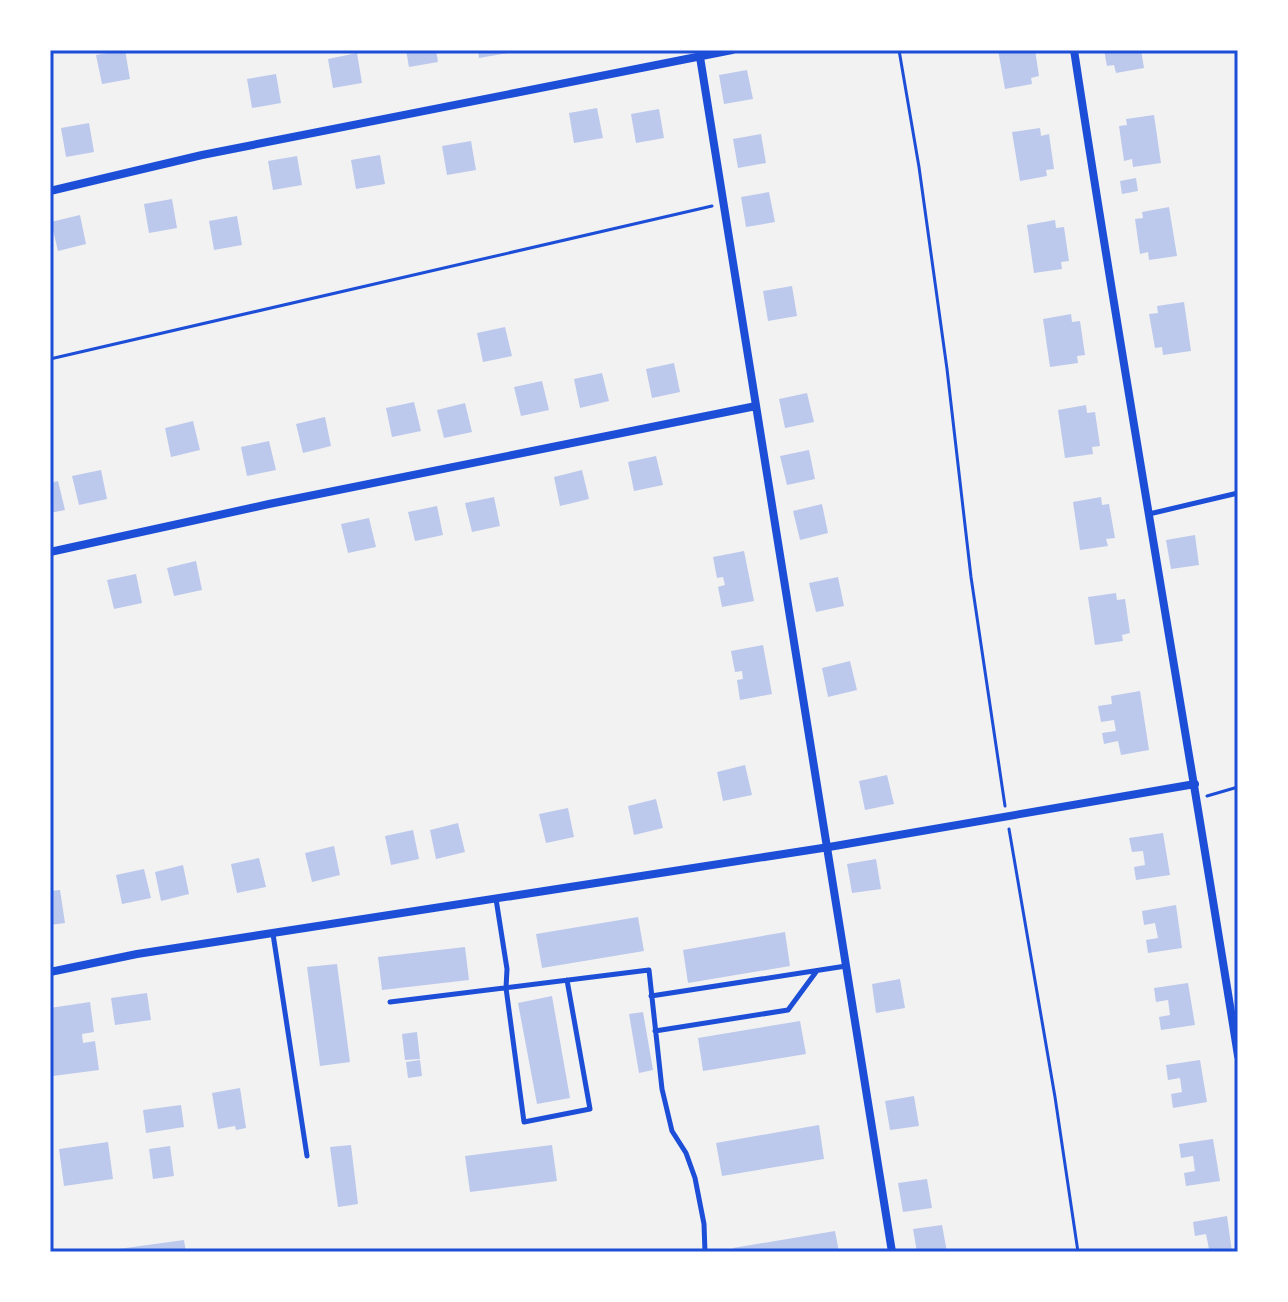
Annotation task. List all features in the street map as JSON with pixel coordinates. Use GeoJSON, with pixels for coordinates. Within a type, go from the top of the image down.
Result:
{"type":"FeatureCollection","features":[{"type":"Feature","properties":{"kind":"street"},"geometry":{"type":"LineString","coordinates":[[50,191],[202,155],[732,50]]}},
{"type":"Feature","properties":{"kind":"street"},"geometry":{"type":"LineString","coordinates":[[1074,50],[1109,281],[1238,1056]]}},
{"type":"Feature","properties":{"kind":"street"},"geometry":{"type":"LineString","coordinates":[[700,57],[892,1252]]}},
{"type":"Feature","properties":{"kind":"street"},"geometry":{"type":"LineString","coordinates":[[50,552],[269,504],[756,406]]}},
{"type":"Feature","properties":{"kind":"street"},"geometry":{"type":"LineString","coordinates":[[50,972],[137,954],[829,847],[1195,784]]}},
{"type":"Feature","properties":{"kind":"lane"},"geometry":{"type":"LineString","coordinates":[[1148,515],[1238,493]]}},
{"type":"Feature","properties":{"kind":"lane"},"geometry":{"type":"LineString","coordinates":[[496,898],[524,1122],[590,1109],[567,980]]}},
{"type":"Feature","properties":{"kind":"lane"},"geometry":{"type":"LineString","coordinates":[[273,934],[307,1156]]}},
{"type":"Feature","properties":{"kind":"lane"},"geometry":{"type":"LineString","coordinates":[[651,996],[847,966]]}},
{"type":"Feature","properties":{"kind":"lane"},"geometry":{"type":"LineString","coordinates":[[390,1002],[649,970],[662,1089],[672,1131],[686,1153],[695,1178],[704,1224],[705,1252]]}},
{"type":"Feature","properties":{"kind":"lane"},"geometry":{"type":"LineString","coordinates":[[655,1031],[788,1010],[816,972]]}},
{"type":"Feature","properties":{"kind":"path"},"geometry":{"type":"LineString","coordinates":[[899,50],[947,369],[971,577],[1078,1252]]}},
{"type":"Feature","properties":{"kind":"path"},"geometry":{"type":"LineString","coordinates":[[50,359],[724,203]]}},
{"type":"Feature","properties":{"kind":"path"},"geometry":{"type":"LineString","coordinates":[[1197,799],[1238,787]]}},
{"type":"Feature","properties":{"kind":"building"},"geometry":{"type":"Polygon","coordinates":[[[125,50],[130,79],[102,84],[96,55],[125,50]]]}},
{"type":"Feature","properties":{"kind":"building"},"geometry":{"type":"Polygon","coordinates":[[[406,50],[436,50],[438,62],[409,67],[406,50]]]}},
{"type":"Feature","properties":{"kind":"building"},"geometry":{"type":"Polygon","coordinates":[[[478,50],[507,50],[508,53],[479,58],[478,50]]]}},
{"type":"Feature","properties":{"kind":"building"},"geometry":{"type":"Polygon","coordinates":[[[998,50],[1035,50],[1039,76],[1031,78],[1032,84],[1005,89],[998,50]]]}},
{"type":"Feature","properties":{"kind":"building"},"geometry":{"type":"Polygon","coordinates":[[[1104,50],[1141,50],[1144,68],[1116,73],[1114,65],[1107,66],[1104,50]]]}},
{"type":"Feature","properties":{"kind":"building"},"geometry":{"type":"Polygon","coordinates":[[[357,53],[362,83],[333,88],[328,59],[357,53]]]}},
{"type":"Feature","properties":{"kind":"building"},"geometry":{"type":"Polygon","coordinates":[[[747,70],[753,99],[724,104],[719,75],[747,70]]]}},
{"type":"Feature","properties":{"kind":"building"},"geometry":{"type":"Polygon","coordinates":[[[276,74],[281,103],[252,108],[247,79],[276,74]]]}},
{"type":"Feature","properties":{"kind":"building"},"geometry":{"type":"Polygon","coordinates":[[[597,108],[603,138],[574,143],[569,113],[597,108]]]}},
{"type":"Feature","properties":{"kind":"building"},"geometry":{"type":"Polygon","coordinates":[[[659,109],[664,138],[636,143],[631,114],[659,109]]]}},
{"type":"Feature","properties":{"kind":"building"},"geometry":{"type":"Polygon","coordinates":[[[1154,115],[1161,163],[1133,167],[1132,159],[1124,161],[1119,126],[1127,125],[1126,119],[1154,115]]]}},
{"type":"Feature","properties":{"kind":"building"},"geometry":{"type":"Polygon","coordinates":[[[89,123],[94,152],[66,157],[61,128],[89,123]]]}},
{"type":"Feature","properties":{"kind":"building"},"geometry":{"type":"Polygon","coordinates":[[[1040,128],[1041,136],[1049,134],[1054,169],[1046,170],[1047,176],[1020,181],[1012,132],[1040,128]]]}},
{"type":"Feature","properties":{"kind":"building"},"geometry":{"type":"Polygon","coordinates":[[[761,134],[766,163],[738,168],[733,139],[761,134]]]}},
{"type":"Feature","properties":{"kind":"building"},"geometry":{"type":"Polygon","coordinates":[[[471,141],[476,170],[447,175],[442,146],[471,141]]]}},
{"type":"Feature","properties":{"kind":"building"},"geometry":{"type":"Polygon","coordinates":[[[380,155],[385,184],[356,189],[351,160],[380,155]]]}},
{"type":"Feature","properties":{"kind":"building"},"geometry":{"type":"Polygon","coordinates":[[[297,156],[302,185],[273,190],[268,161],[297,156]]]}},
{"type":"Feature","properties":{"kind":"building"},"geometry":{"type":"Polygon","coordinates":[[[1136,178],[1138,191],[1122,194],[1120,181],[1136,178]]]}},
{"type":"Feature","properties":{"kind":"building"},"geometry":{"type":"Polygon","coordinates":[[[769,192],[775,222],[746,227],[741,197],[769,192]]]}},
{"type":"Feature","properties":{"kind":"building"},"geometry":{"type":"Polygon","coordinates":[[[172,199],[177,228],[149,233],[144,204],[172,199]]]}},
{"type":"Feature","properties":{"kind":"building"},"geometry":{"type":"Polygon","coordinates":[[[1169,207],[1177,256],[1149,260],[1148,252],[1140,254],[1135,219],[1143,218],[1142,212],[1169,207]]]}},
{"type":"Feature","properties":{"kind":"building"},"geometry":{"type":"Polygon","coordinates":[[[80,215],[86,244],[58,251],[51,222],[80,215]]]}},
{"type":"Feature","properties":{"kind":"building"},"geometry":{"type":"Polygon","coordinates":[[[237,216],[242,245],[214,250],[209,221],[237,216]]]}},
{"type":"Feature","properties":{"kind":"building"},"geometry":{"type":"Polygon","coordinates":[[[1055,220],[1056,228],[1064,227],[1069,261],[1061,262],[1062,269],[1034,273],[1027,225],[1055,220]]]}},
{"type":"Feature","properties":{"kind":"building"},"geometry":{"type":"Polygon","coordinates":[[[792,286],[797,316],[768,321],[763,291],[792,286]]]}},
{"type":"Feature","properties":{"kind":"building"},"geometry":{"type":"Polygon","coordinates":[[[1184,302],[1191,351],[1163,355],[1162,347],[1155,348],[1149,314],[1158,313],[1157,306],[1184,302]]]}},
{"type":"Feature","properties":{"kind":"building"},"geometry":{"type":"Polygon","coordinates":[[[1071,314],[1072,322],[1080,321],[1085,355],[1077,356],[1078,363],[1050,367],[1043,319],[1071,314]]]}},
{"type":"Feature","properties":{"kind":"building"},"geometry":{"type":"Polygon","coordinates":[[[505,327],[512,356],[483,362],[477,333],[505,327]]]}},
{"type":"Feature","properties":{"kind":"building"},"geometry":{"type":"Polygon","coordinates":[[[674,363],[680,392],[652,398],[646,369],[674,363]]]}},
{"type":"Feature","properties":{"kind":"building"},"geometry":{"type":"Polygon","coordinates":[[[602,373],[609,401],[580,408],[574,379],[602,373]]]}},
{"type":"Feature","properties":{"kind":"building"},"geometry":{"type":"Polygon","coordinates":[[[542,381],[549,410],[521,416],[514,387],[542,381]]]}},
{"type":"Feature","properties":{"kind":"building"},"geometry":{"type":"Polygon","coordinates":[[[807,393],[814,422],[785,428],[779,399],[807,393]]]}},
{"type":"Feature","properties":{"kind":"building"},"geometry":{"type":"Polygon","coordinates":[[[414,402],[421,431],[392,437],[386,408],[414,402]]]}},
{"type":"Feature","properties":{"kind":"building"},"geometry":{"type":"Polygon","coordinates":[[[465,403],[472,432],[444,438],[437,410],[465,403]]]}},
{"type":"Feature","properties":{"kind":"building"},"geometry":{"type":"Polygon","coordinates":[[[1086,405],[1087,413],[1095,412],[1100,446],[1092,447],[1093,454],[1065,458],[1058,410],[1086,405]]]}},
{"type":"Feature","properties":{"kind":"building"},"geometry":{"type":"Polygon","coordinates":[[[325,417],[331,446],[303,453],[296,424],[325,417]]]}},
{"type":"Feature","properties":{"kind":"building"},"geometry":{"type":"Polygon","coordinates":[[[193,421],[200,450],[171,457],[165,428],[193,421]]]}},
{"type":"Feature","properties":{"kind":"building"},"geometry":{"type":"Polygon","coordinates":[[[269,441],[276,470],[247,476],[241,447],[269,441]]]}},
{"type":"Feature","properties":{"kind":"building"},"geometry":{"type":"Polygon","coordinates":[[[809,450],[815,479],[787,485],[780,456],[809,450]]]}},
{"type":"Feature","properties":{"kind":"building"},"geometry":{"type":"Polygon","coordinates":[[[656,456],[663,485],[634,491],[628,462],[656,456]]]}},
{"type":"Feature","properties":{"kind":"building"},"geometry":{"type":"Polygon","coordinates":[[[101,470],[107,499],[79,505],[72,476],[101,470]]]}},
{"type":"Feature","properties":{"kind":"building"},"geometry":{"type":"Polygon","coordinates":[[[582,470],[589,499],[560,506],[554,477],[582,470]]]}},
{"type":"Feature","properties":{"kind":"building"},"geometry":{"type":"Polygon","coordinates":[[[58,481],[65,510],[50,513],[50,483],[58,481]]]}},
{"type":"Feature","properties":{"kind":"building"},"geometry":{"type":"Polygon","coordinates":[[[494,497],[500,526],[472,532],[465,503],[494,497]]]}},
{"type":"Feature","properties":{"kind":"building"},"geometry":{"type":"Polygon","coordinates":[[[1101,497],[1102,505],[1109,504],[1115,538],[1106,539],[1108,546],[1080,550],[1073,502],[1101,497]]]}},
{"type":"Feature","properties":{"kind":"building"},"geometry":{"type":"Polygon","coordinates":[[[822,504],[828,533],[800,540],[793,511],[822,504]]]}},
{"type":"Feature","properties":{"kind":"building"},"geometry":{"type":"Polygon","coordinates":[[[437,506],[443,535],[415,541],[408,512],[437,506]]]}},
{"type":"Feature","properties":{"kind":"building"},"geometry":{"type":"Polygon","coordinates":[[[369,518],[376,547],[348,553],[341,524],[369,518]]]}},
{"type":"Feature","properties":{"kind":"building"},"geometry":{"type":"Polygon","coordinates":[[[1195,535],[1199,565],[1171,569],[1166,540],[1195,535]]]}},
{"type":"Feature","properties":{"kind":"building"},"geometry":{"type":"Polygon","coordinates":[[[744,551],[754,601],[722,607],[718,587],[725,585],[723,577],[717,578],[713,557],[744,551]]]}},
{"type":"Feature","properties":{"kind":"building"},"geometry":{"type":"Polygon","coordinates":[[[196,561],[202,590],[174,596],[167,568],[196,561]]]}},
{"type":"Feature","properties":{"kind":"building"},"geometry":{"type":"Polygon","coordinates":[[[136,574],[142,603],[114,609],[107,580],[136,574]]]}},
{"type":"Feature","properties":{"kind":"building"},"geometry":{"type":"Polygon","coordinates":[[[838,577],[844,606],[816,612],[809,583],[838,577]]]}},
{"type":"Feature","properties":{"kind":"building"},"geometry":{"type":"Polygon","coordinates":[[[1116,593],[1117,600],[1125,599],[1130,633],[1122,635],[1123,641],[1095,645],[1088,597],[1116,593]]]}},
{"type":"Feature","properties":{"kind":"building"},"geometry":{"type":"Polygon","coordinates":[[[763,645],[772,694],[740,700],[737,680],[743,679],[742,671],[735,672],[731,651],[763,645]]]}},
{"type":"Feature","properties":{"kind":"building"},"geometry":{"type":"Polygon","coordinates":[[[850,661],[857,690],[828,697],[822,668],[850,661]]]}},
{"type":"Feature","properties":{"kind":"building"},"geometry":{"type":"Polygon","coordinates":[[[1140,691],[1149,750],[1121,755],[1118,741],[1104,744],[1102,733],[1116,731],[1114,720],[1101,722],[1098,706],[1112,704],[1111,696],[1140,691]]]}},
{"type":"Feature","properties":{"kind":"building"},"geometry":{"type":"Polygon","coordinates":[[[745,765],[752,795],[723,801],[717,772],[745,765]]]}},
{"type":"Feature","properties":{"kind":"building"},"geometry":{"type":"Polygon","coordinates":[[[887,775],[894,804],[865,810],[859,781],[887,775]]]}},
{"type":"Feature","properties":{"kind":"building"},"geometry":{"type":"Polygon","coordinates":[[[656,799],[663,828],[634,835],[628,806],[656,799]]]}},
{"type":"Feature","properties":{"kind":"building"},"geometry":{"type":"Polygon","coordinates":[[[568,808],[574,837],[546,843],[539,814],[568,808]]]}},
{"type":"Feature","properties":{"kind":"building"},"geometry":{"type":"Polygon","coordinates":[[[458,823],[465,852],[436,859],[430,830],[458,823]]]}},
{"type":"Feature","properties":{"kind":"building"},"geometry":{"type":"Polygon","coordinates":[[[413,830],[419,859],[391,865],[385,836],[413,830]]]}},
{"type":"Feature","properties":{"kind":"building"},"geometry":{"type":"Polygon","coordinates":[[[1163,833],[1170,875],[1136,880],[1134,867],[1145,865],[1143,851],[1132,852],[1129,838],[1163,833]]]}},
{"type":"Feature","properties":{"kind":"building"},"geometry":{"type":"Polygon","coordinates":[[[334,846],[340,875],[312,882],[305,853],[334,846]]]}},
{"type":"Feature","properties":{"kind":"building"},"geometry":{"type":"Polygon","coordinates":[[[259,858],[266,887],[237,893],[231,864],[259,858]]]}},
{"type":"Feature","properties":{"kind":"building"},"geometry":{"type":"Polygon","coordinates":[[[876,859],[881,889],[852,893],[847,864],[876,859]]]}},
{"type":"Feature","properties":{"kind":"building"},"geometry":{"type":"Polygon","coordinates":[[[183,865],[189,894],[161,901],[155,872],[183,865]]]}},
{"type":"Feature","properties":{"kind":"building"},"geometry":{"type":"Polygon","coordinates":[[[144,869],[151,898],[122,904],[116,875],[144,869]]]}},
{"type":"Feature","properties":{"kind":"building"},"geometry":{"type":"Polygon","coordinates":[[[60,890],[65,923],[50,925],[50,891],[60,890]]]}},
{"type":"Feature","properties":{"kind":"building"},"geometry":{"type":"Polygon","coordinates":[[[1176,905],[1182,948],[1148,953],[1146,940],[1158,938],[1155,923],[1144,925],[1142,911],[1176,905]]]}},
{"type":"Feature","properties":{"kind":"building"},"geometry":{"type":"Polygon","coordinates":[[[638,917],[644,951],[542,968],[536,934],[638,917]]]}},
{"type":"Feature","properties":{"kind":"building"},"geometry":{"type":"Polygon","coordinates":[[[785,932],[790,966],[688,983],[683,950],[785,932]]]}},
{"type":"Feature","properties":{"kind":"building"},"geometry":{"type":"Polygon","coordinates":[[[465,947],[469,980],[382,990],[378,957],[465,947]]]}},
{"type":"Feature","properties":{"kind":"building"},"geometry":{"type":"Polygon","coordinates":[[[337,964],[350,1062],[320,1066],[307,967],[337,964]]]}},
{"type":"Feature","properties":{"kind":"building"},"geometry":{"type":"Polygon","coordinates":[[[900,979],[905,1008],[876,1013],[872,984],[900,979]]]}},
{"type":"Feature","properties":{"kind":"building"},"geometry":{"type":"Polygon","coordinates":[[[1188,983],[1195,1025],[1161,1030],[1159,1017],[1170,1015],[1168,1000],[1156,1002],[1154,988],[1188,983]]]}},
{"type":"Feature","properties":{"kind":"building"},"geometry":{"type":"Polygon","coordinates":[[[147,993],[151,1020],[115,1025],[111,998],[147,993]]]}},
{"type":"Feature","properties":{"kind":"building"},"geometry":{"type":"Polygon","coordinates":[[[552,996],[570,1098],[537,1104],[518,1003],[552,996]]]}},
{"type":"Feature","properties":{"kind":"building"},"geometry":{"type":"Polygon","coordinates":[[[90,1002],[94,1032],[82,1034],[83,1043],[95,1041],[99,1070],[53,1076],[50,1008],[90,1002]]]}},
{"type":"Feature","properties":{"kind":"building"},"geometry":{"type":"Polygon","coordinates":[[[643,1012],[653,1070],[639,1073],[629,1014],[643,1012]]]}},
{"type":"Feature","properties":{"kind":"building"},"geometry":{"type":"Polygon","coordinates":[[[800,1021],[806,1054],[703,1071],[698,1038],[800,1021]]]}},
{"type":"Feature","properties":{"kind":"building"},"geometry":{"type":"Polygon","coordinates":[[[417,1032],[420,1059],[405,1060],[402,1034],[417,1032]]]}},
{"type":"Feature","properties":{"kind":"building"},"geometry":{"type":"Polygon","coordinates":[[[420,1060],[422,1076],[408,1078],[406,1062],[420,1060]]]}},
{"type":"Feature","properties":{"kind":"building"},"geometry":{"type":"Polygon","coordinates":[[[1200,1060],[1207,1102],[1173,1108],[1171,1094],[1182,1092],[1180,1078],[1168,1080],[1166,1065],[1200,1060]]]}},
{"type":"Feature","properties":{"kind":"building"},"geometry":{"type":"Polygon","coordinates":[[[240,1088],[246,1128],[218,1129],[212,1093],[240,1088]]]}},
{"type":"Feature","properties":{"kind":"building"},"geometry":{"type":"Polygon","coordinates":[[[914,1096],[919,1126],[890,1130],[885,1101],[914,1096]]]}},
{"type":"Feature","properties":{"kind":"building"},"geometry":{"type":"Polygon","coordinates":[[[181,1105],[184,1127],[146,1133],[143,1110],[181,1105]]]}},
{"type":"Feature","properties":{"kind":"building"},"geometry":{"type":"Polygon","coordinates":[[[819,1125],[824,1159],[722,1176],[716,1143],[819,1125]]]}},
{"type":"Feature","properties":{"kind":"building"},"geometry":{"type":"Polygon","coordinates":[[[1213,1139],[1220,1181],[1186,1186],[1184,1173],[1195,1171],[1193,1156],[1181,1158],[1179,1144],[1213,1139]]]}},
{"type":"Feature","properties":{"kind":"building"},"geometry":{"type":"Polygon","coordinates":[[[108,1142],[113,1179],[64,1186],[59,1149],[108,1142]]]}},
{"type":"Feature","properties":{"kind":"building"},"geometry":{"type":"Polygon","coordinates":[[[351,1145],[358,1204],[338,1207],[330,1147],[351,1145]]]}},
{"type":"Feature","properties":{"kind":"building"},"geometry":{"type":"Polygon","coordinates":[[[552,1145],[557,1181],[470,1192],[465,1156],[552,1145]]]}},
{"type":"Feature","properties":{"kind":"building"},"geometry":{"type":"Polygon","coordinates":[[[170,1146],[174,1176],[153,1179],[149,1149],[170,1146]]]}},
{"type":"Feature","properties":{"kind":"building"},"geometry":{"type":"Polygon","coordinates":[[[927,1179],[932,1208],[903,1212],[898,1183],[927,1179]]]}},
{"type":"Feature","properties":{"kind":"building"},"geometry":{"type":"Polygon","coordinates":[[[1227,1216],[1232,1252],[1198,1252],[1209,1249],[1206,1234],[1195,1236],[1193,1222],[1227,1216]]]}},
{"type":"Feature","properties":{"kind":"building"},"geometry":{"type":"Polygon","coordinates":[[[942,1225],[947,1252],[917,1252],[913,1229],[942,1225]]]}},
{"type":"Feature","properties":{"kind":"building"},"geometry":{"type":"Polygon","coordinates":[[[835,1231],[839,1252],[734,1252],[733,1248],[835,1231]]]}},
{"type":"Feature","properties":{"kind":"building"},"geometry":{"type":"Polygon","coordinates":[[[184,1240],[186,1252],[111,1252],[111,1250],[184,1240]]]}}]}
